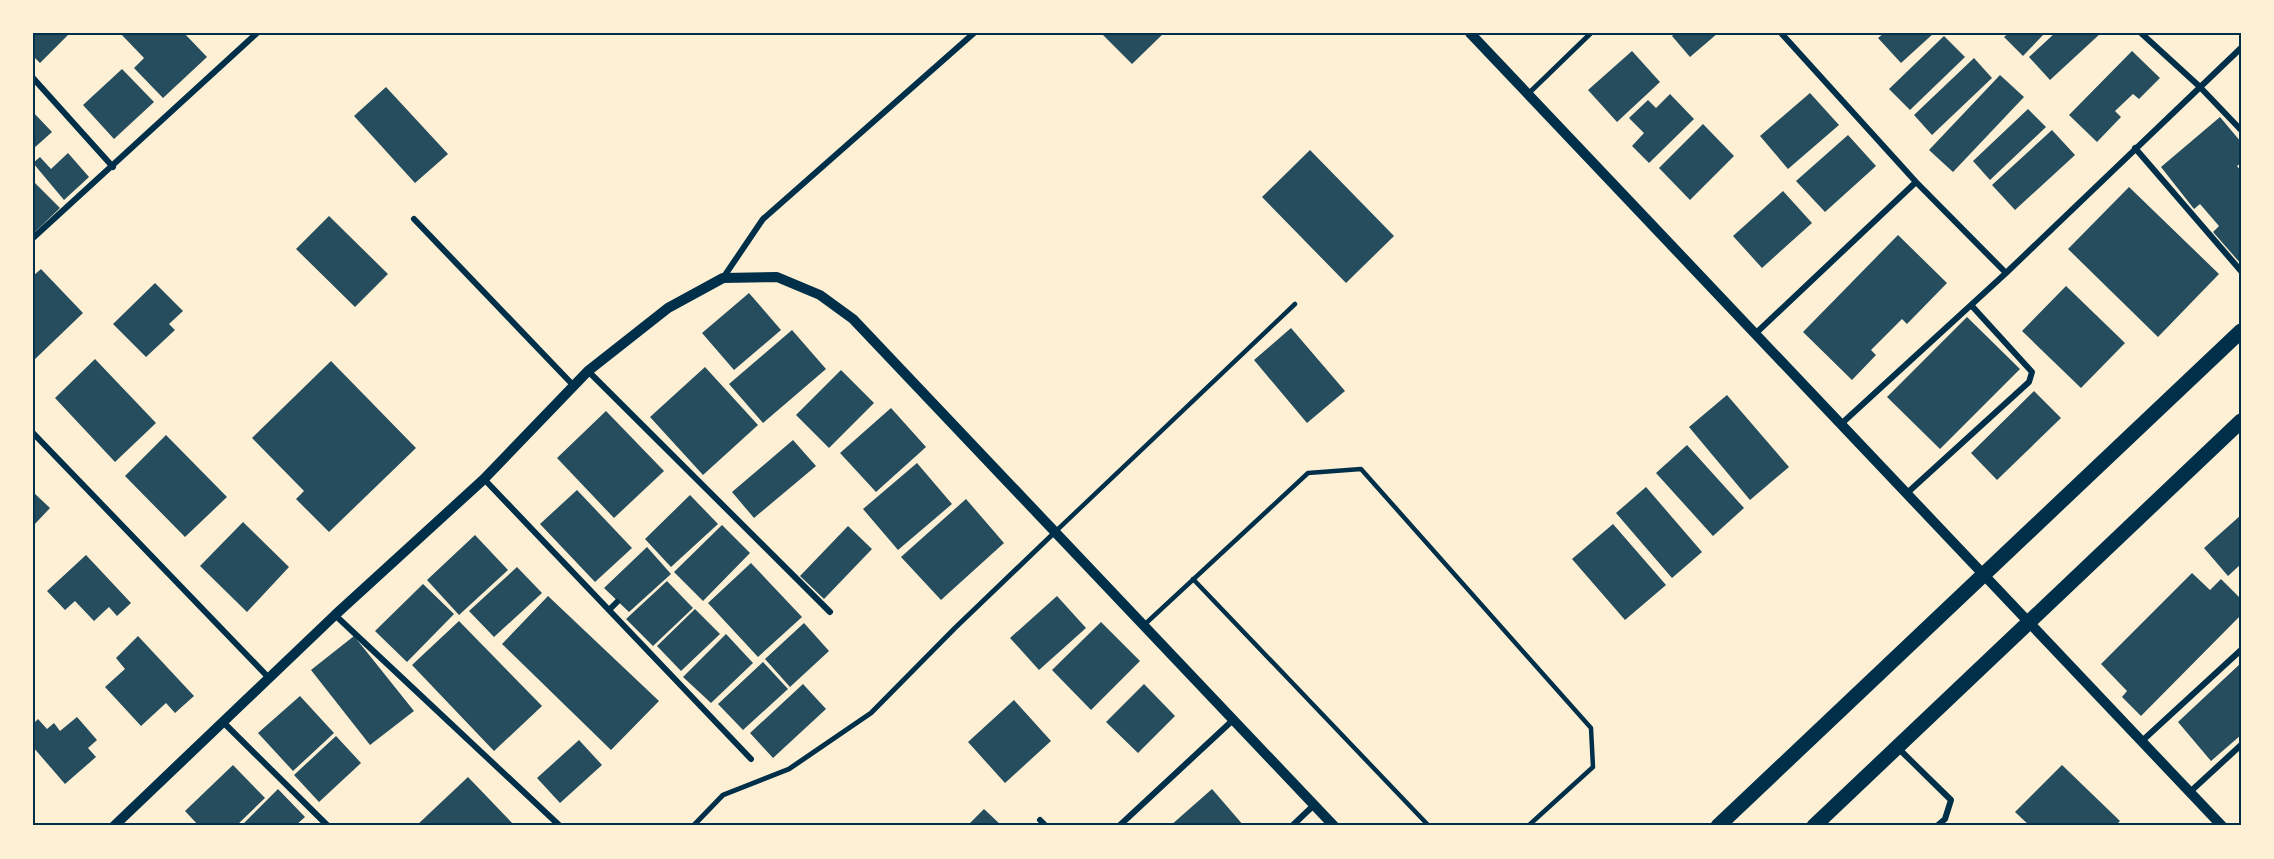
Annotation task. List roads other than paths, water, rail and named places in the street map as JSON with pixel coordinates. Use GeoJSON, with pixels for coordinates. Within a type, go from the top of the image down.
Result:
{"type":"FeatureCollection","features":[{"type":"Feature","properties":{"kind":"main road"},"geometry":{"type":"LineString","coordinates":[[1718,826],[2241,331]]}},
{"type":"Feature","properties":{"kind":"main road"},"geometry":{"type":"LineString","coordinates":[[1814,826],[2241,421]]}},
{"type":"Feature","properties":{"kind":"street"},"geometry":{"type":"LineString","coordinates":[[33,238],[257,33]]}},
{"type":"Feature","properties":{"kind":"street"},"geometry":{"type":"LineString","coordinates":[[114,826],[335,615],[484,479],[588,371],[668,308],[723,278],[763,219],[974,33]]}},
{"type":"Feature","properties":{"kind":"street"},"geometry":{"type":"LineString","coordinates":[[1470,33],[2222,826]]}},
{"type":"Feature","properties":{"kind":"street"},"geometry":{"type":"LineString","coordinates":[[1528,94],[1591,33]]}},
{"type":"Feature","properties":{"kind":"street"},"geometry":{"type":"LineString","coordinates":[[1781,33],[1916,182],[2006,273]]}},
{"type":"Feature","properties":{"kind":"street"},"geometry":{"type":"LineString","coordinates":[[2141,33],[2199,86],[2241,130]]}},
{"type":"Feature","properties":{"kind":"street"},"geometry":{"type":"LineString","coordinates":[[1840,425],[2006,273],[2241,48]]}},
{"type":"Feature","properties":{"kind":"street"},"geometry":{"type":"LineString","coordinates":[[33,78],[113,167]]}},
{"type":"Feature","properties":{"kind":"street"},"geometry":{"type":"LineString","coordinates":[[2135,148],[2241,271]]}},
{"type":"Feature","properties":{"kind":"street"},"geometry":{"type":"LineString","coordinates":[[1755,335],[1916,182]]}},
{"type":"Feature","properties":{"kind":"street"},"geometry":{"type":"LineString","coordinates":[[414,219],[573,385]]}},
{"type":"Feature","properties":{"kind":"street"},"geometry":{"type":"LineString","coordinates":[[723,278],[777,278],[820,295],[853,320],[1334,826]]}},
{"type":"Feature","properties":{"kind":"street"},"geometry":{"type":"LineString","coordinates":[[1906,494],[2029,382],[2032,372],[1971,305]]}},
{"type":"Feature","properties":{"kind":"street"},"geometry":{"type":"LineString","coordinates":[[588,371],[830,612]]}},
{"type":"Feature","properties":{"kind":"street"},"geometry":{"type":"LineString","coordinates":[[33,433],[269,678]]}},
{"type":"Feature","properties":{"kind":"street"},"geometry":{"type":"LineString","coordinates":[[484,479],[751,759]]}},
{"type":"Feature","properties":{"kind":"street"},"geometry":{"type":"LineString","coordinates":[[693,826],[723,795],[789,769],[871,713],[1055,532]]}},
{"type":"Feature","properties":{"kind":"street"},"geometry":{"type":"LineString","coordinates":[[609,610],[617,602]]}},
{"type":"Feature","properties":{"kind":"street"},"geometry":{"type":"LineString","coordinates":[[335,615],[560,826]]}},
{"type":"Feature","properties":{"kind":"street"},"geometry":{"type":"LineString","coordinates":[[2142,741],[2241,650]]}},
{"type":"Feature","properties":{"kind":"street"},"geometry":{"type":"LineString","coordinates":[[1119,826],[1233,720]]}},
{"type":"Feature","properties":{"kind":"street"},"geometry":{"type":"LineString","coordinates":[[223,722],[327,826]]}},
{"type":"Feature","properties":{"kind":"street"},"geometry":{"type":"LineString","coordinates":[[2190,792],[2241,745]]}},
{"type":"Feature","properties":{"kind":"street"},"geometry":{"type":"LineString","coordinates":[[1898,748],[1951,800],[1945,819],[1937,826]]}},
{"type":"Feature","properties":{"kind":"street"},"geometry":{"type":"LineString","coordinates":[[1292,826],[1314,805]]}},
{"type":"Feature","properties":{"kind":"street"},"geometry":{"type":"LineString","coordinates":[[1040,820],[1046,826]]}},
{"type":"Feature","properties":{"kind":"lane"},"geometry":{"type":"LineString","coordinates":[[1055,532],[1295,304]]}},
{"type":"Feature","properties":{"kind":"lane"},"geometry":{"type":"LineString","coordinates":[[1143,626],[1308,473],[1361,469],[1591,728],[1593,767],[1528,826]]}},
{"type":"Feature","properties":{"kind":"lane"},"geometry":{"type":"LineString","coordinates":[[1193,579],[1429,826]]}}]}
